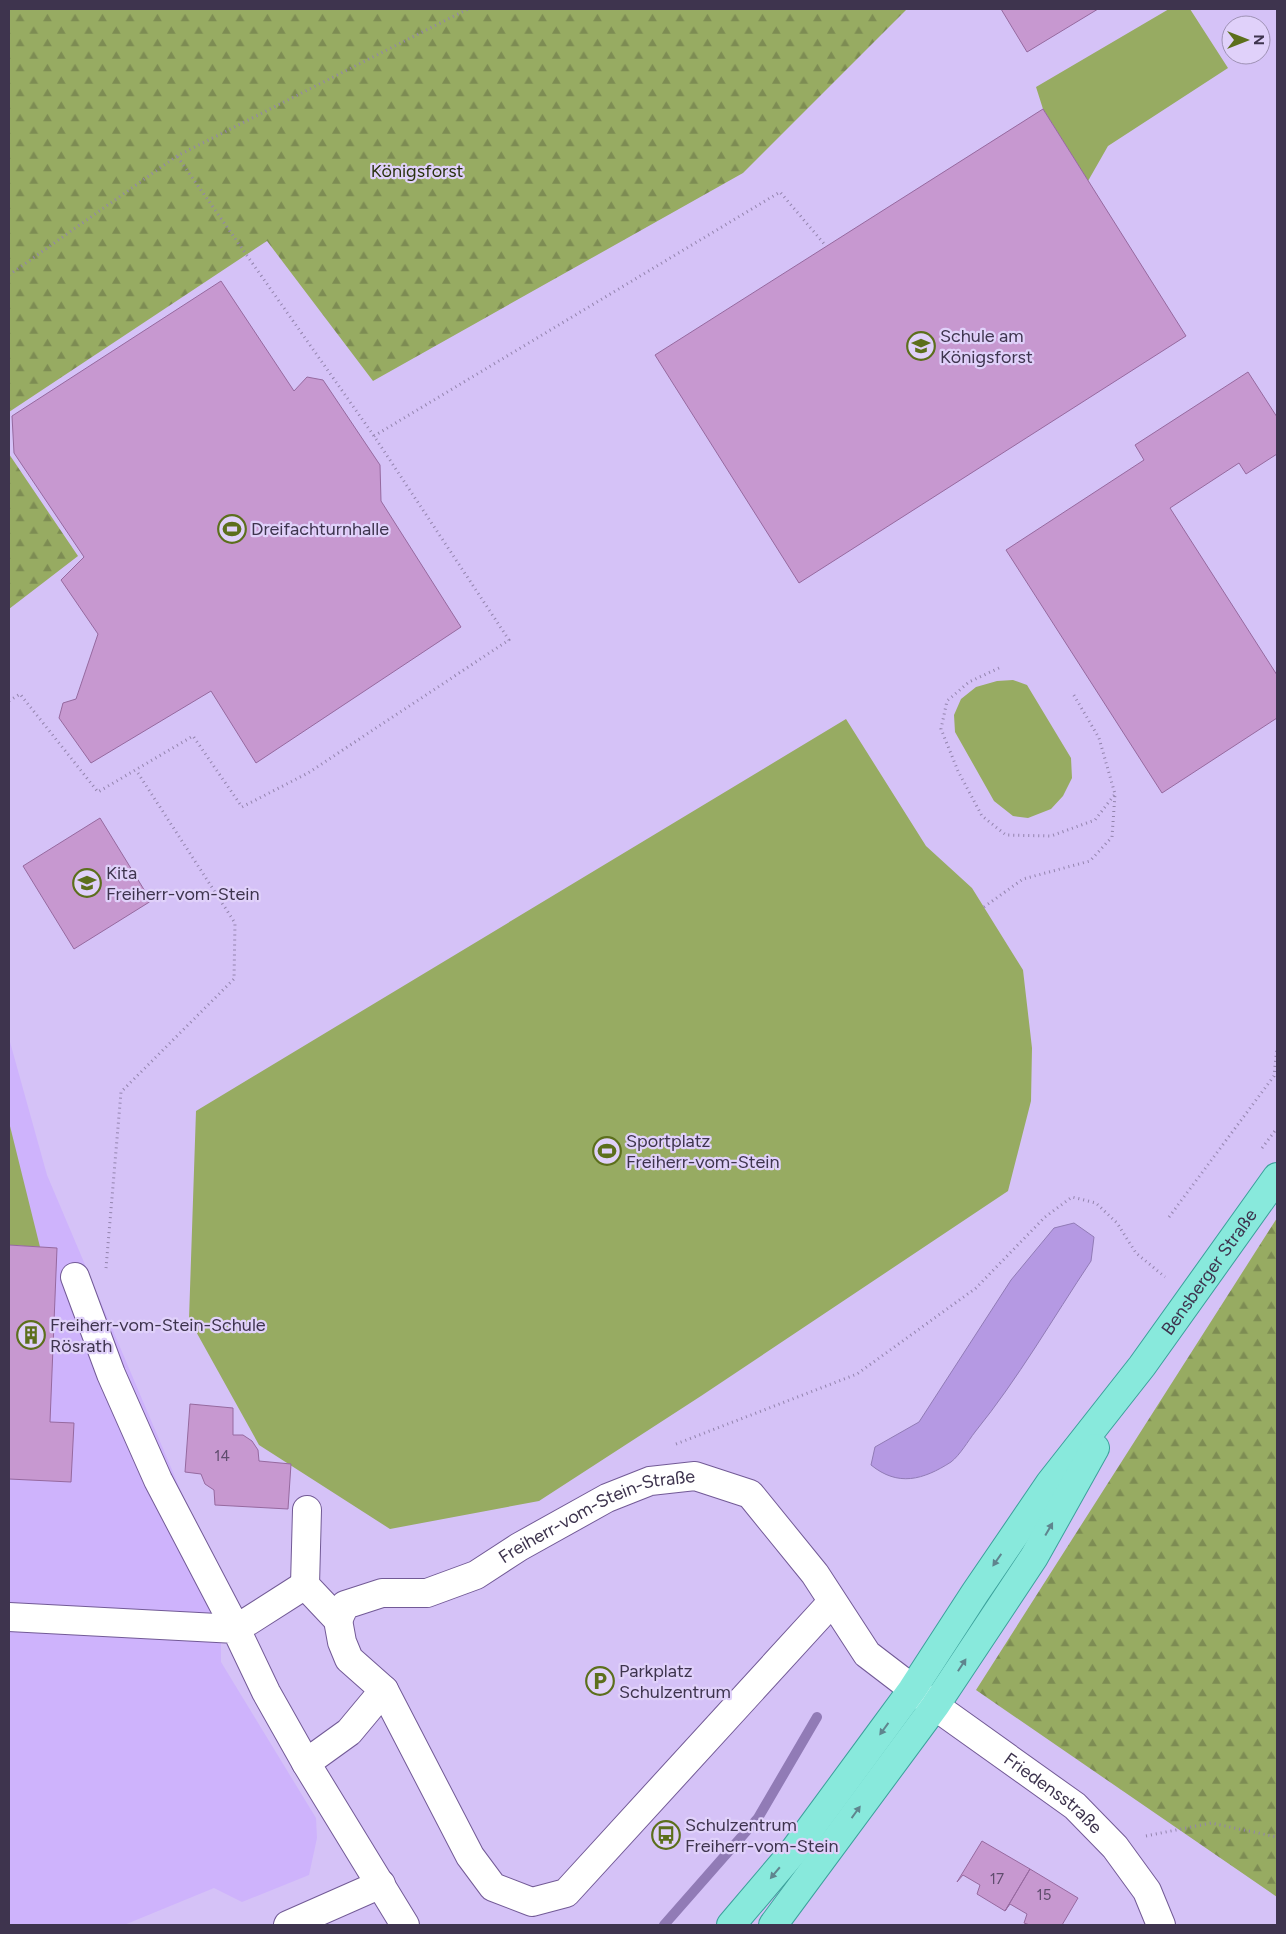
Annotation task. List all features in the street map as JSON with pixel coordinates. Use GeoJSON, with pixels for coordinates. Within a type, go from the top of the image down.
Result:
{"type":"FeatureCollection","features":[{"type":"Feature","properties":{"kind":"main road","name":"Bensberger Straße"},"geometry":{"type":"LineString","coordinates":[[1142,1366],[1277,1177]]}},
{"type":"Feature","properties":{"kind":"main road"},"geometry":{"type":"LineString","coordinates":[[731,1925],[793,1852],[912,1690],[975,1592],[1050,1483],[1142,1366]]}},
{"type":"Feature","properties":{"kind":"main road"},"geometry":{"type":"LineString","coordinates":[[773,1925],[935,1706],[1034,1556],[1142,1366]]}},
{"type":"Feature","properties":{"kind":"street"},"geometry":{"type":"LineString","coordinates":[[75,1278],[111,1374],[158,1480],[236,1629],[266,1692],[306,1763],[405,1925]]}},
{"type":"Feature","properties":{"kind":"street","name":"Freiherr-vom-Stein-Straße"},"geometry":{"type":"LineString","coordinates":[[341,1613],[382,1592],[427,1593],[476,1576],[519,1547],[606,1498],[650,1481],[695,1476],[750,1494],[815,1574],[867,1654],[912,1690]]}},
{"type":"Feature","properties":{"kind":"street"},"geometry":{"type":"LineString","coordinates":[[305,1585],[306,1510]]}},
{"type":"Feature","properties":{"kind":"street"},"geometry":{"type":"LineString","coordinates":[[9,1617],[236,1629],[305,1585]]}},
{"type":"Feature","properties":{"kind":"street"},"geometry":{"type":"LineString","coordinates":[[305,1585],[341,1613],[342,1642],[349,1659],[384,1690],[470,1856],[493,1886],[532,1902],[566,1893],[832,1602]]}},
{"type":"Feature","properties":{"kind":"street"},"geometry":{"type":"LineString","coordinates":[[306,1763],[349,1732],[384,1690]]}},
{"type":"Feature","properties":{"kind":"street","name":"Friedensstraße"},"geometry":{"type":"LineString","coordinates":[[912,1690],[1075,1806],[1115,1847],[1147,1890],[1161,1925]]}},
{"type":"Feature","properties":{"kind":"street"},"geometry":{"type":"LineString","coordinates":[[288,1925],[381,1884]]}},
{"type":"Feature","properties":{"kind":"path"},"geometry":{"type":"LineString","coordinates":[[9,275],[177,156],[468,9]]}},
{"type":"Feature","properties":{"kind":"path"},"geometry":{"type":"LineString","coordinates":[[9,701],[20,694],[98,792],[193,736],[242,807],[308,773],[509,640],[374,436],[177,156]]}},
{"type":"Feature","properties":{"kind":"path"},"geometry":{"type":"LineString","coordinates":[[374,436],[780,192],[826,246]]}},
{"type":"Feature","properties":{"kind":"path"},"geometry":{"type":"LineString","coordinates":[[999,668],[969,682],[947,701],[941,729],[958,771],[982,816],[1006,835],[1051,836],[1094,820],[1115,794]]}},
{"type":"Feature","properties":{"kind":"path"},"geometry":{"type":"LineString","coordinates":[[984,907],[1023,879],[1090,861],[1112,837],[1115,794],[1098,738],[1072,692]]}},
{"type":"Feature","properties":{"kind":"path"},"geometry":{"type":"LineString","coordinates":[[90,1317],[105,1275],[121,1092],[234,979],[235,924],[136,770]]}},
{"type":"Feature","properties":{"kind":"path"},"geometry":{"type":"LineString","coordinates":[[1169,1217],[1274,1076],[1277,1047]]}},
{"type":"Feature","properties":{"kind":"path"},"geometry":{"type":"LineString","coordinates":[[671,1446],[857,1374],[976,1288],[1045,1218],[1072,1197],[1096,1203],[1117,1223],[1136,1253],[1153,1265],[1168,1280]]}},
{"type":"Feature","properties":{"kind":"path"},"geometry":{"type":"LineString","coordinates":[[1115,1847],[1147,1836],[1211,1823],[1277,1837]]}},
{"type":"Feature","properties":{"kind":"shaded area"},"geometry":{"type":"Polygon","coordinates":[[[9,1023],[10,1042],[47,1175],[178,1484],[221,1578],[221,1662],[316,1818],[317,1838],[309,1875],[242,1902],[214,1888],[124,1925],[9,1925],[9,1023]]]}},
{"type":"Feature","properties":{"kind":"shaded area"},"geometry":{"type":"Polygon","coordinates":[[[1074,1223],[1094,1237],[1091,1261],[1021,1370],[958,1456],[941,1468],[921,1477],[901,1478],[891,1476],[871,1465],[875,1447],[919,1422],[1011,1280],[1054,1228],[1074,1223]]]}},
{"type":"Feature","properties":{"kind":"green space","name":"Königsforst"},"geometry":{"type":"Polygon","coordinates":[[[9,9],[907,9],[743,173],[373,381],[267,241],[9,412],[9,9]]]}},
{"type":"Feature","properties":{"kind":"green space"},"geometry":{"type":"Polygon","coordinates":[[[1169,9],[1190,9],[1221,57],[1221,65],[1226,65],[1228,68],[1108,146],[1088,181],[1043,109],[1036,87],[1169,9]]]}},
{"type":"Feature","properties":{"kind":"green space"},"geometry":{"type":"Polygon","coordinates":[[[9,454],[78,556],[9,609],[9,454]]]}},
{"type":"Feature","properties":{"kind":"green space"},"geometry":{"type":"Polygon","coordinates":[[[1013,680],[1027,685],[1071,758],[1072,778],[1063,796],[1051,809],[1028,818],[1013,816],[994,801],[955,732],[954,715],[961,699],[976,687],[997,681],[1013,680]]]}},
{"type":"Feature","properties":{"kind":"green space","name":"Sportplatz Freiherr-vom-Stein"},"geometry":{"type":"Polygon","coordinates":[[[846,719],[926,846],[972,888],[1023,970],[1032,1048],[1031,1101],[1008,1191],[701,1396],[539,1501],[390,1529],[259,1445],[189,1319],[196,1111],[846,719]]]}},
{"type":"Feature","properties":{"kind":"green space"},"geometry":{"type":"Polygon","coordinates":[[[9,1122],[40,1247],[9,1245],[9,1122]]]}},
{"type":"Feature","properties":{"kind":"green space"},"geometry":{"type":"Polygon","coordinates":[[[1277,1218],[1277,1897],[976,1690],[1277,1218]]]}},
{"type":"Feature","properties":{"kind":"building"},"geometry":{"type":"Polygon","coordinates":[[[1001,9],[1098,9],[1027,52],[1001,9]]]}},
{"type":"Feature","properties":{"kind":"building","name":"Schule am Königsforst"},"geometry":{"type":"Polygon","coordinates":[[[1043,109],[1186,336],[799,583],[655,355],[1043,109]]]}},
{"type":"Feature","properties":{"kind":"building","name":"Dreifachturnhalle"},"geometry":{"type":"Polygon","coordinates":[[[221,281],[294,391],[307,377],[323,380],[380,465],[381,501],[461,627],[256,763],[211,691],[91,763],[59,718],[63,703],[76,699],[98,634],[61,580],[84,557],[14,453],[12,416],[221,281]]]}},
{"type":"Feature","properties":{"kind":"building"},"geometry":{"type":"Polygon","coordinates":[[[1248,372],[1277,417],[1277,454],[1246,474],[1239,463],[1170,508],[1277,675],[1277,718],[1162,793],[1006,550],[1144,460],[1135,445],[1248,372]]]}},
{"type":"Feature","properties":{"kind":"building","name":"Kita Freiherr-vom-Stein"},"geometry":{"type":"Polygon","coordinates":[[[100,818],[151,901],[74,949],[23,866],[100,818]]]}},
{"type":"Feature","properties":{"kind":"building","name":"Freiherr-vom-Stein-Schule Rösrath"},"geometry":{"type":"Polygon","coordinates":[[[9,1245],[57,1248],[50,1422],[74,1423],[71,1482],[9,1479],[9,1245]]]}},
{"type":"Feature","properties":{"kind":"building"},"geometry":{"type":"Polygon","coordinates":[[[190,1404],[233,1408],[233,1435],[243,1435],[252,1441],[258,1450],[259,1461],[291,1464],[288,1509],[215,1505],[214,1490],[205,1484],[201,1474],[185,1472],[190,1404]]]}},
{"type":"Feature","properties":{"kind":"building"},"geometry":{"type":"Polygon","coordinates":[[[982,1841],[1030,1869],[1005,1911],[977,1894],[980,1885],[963,1875],[957,1882],[982,1841]]]}},
{"type":"Feature","properties":{"kind":"building"},"geometry":{"type":"Polygon","coordinates":[[[1030,1869],[1078,1898],[1062,1925],[1030,1925],[1024,1923],[1027,1914],[1010,1904],[1005,1911],[1030,1869]]]}},
{"type":"Feature","properties":{"kind":"waterway"},"geometry":{"type":"LineString","coordinates":[[664,1925],[758,1818],[817,1717]]}},
{"type":"Feature","properties":{"kind":"place","name":"Schule am Königsforst"},"geometry":{"type":"Point","coordinates":[921,346]}},
{"type":"Feature","properties":{"kind":"place","name":"Dreifachturnhalle"},"geometry":{"type":"Point","coordinates":[232,529]}},
{"type":"Feature","properties":{"kind":"place","name":"Kita Freiherr-vom-Stein"},"geometry":{"type":"Point","coordinates":[87,883]}},
{"type":"Feature","properties":{"kind":"place","name":"Sportplatz Freiherr-vom-Stein"},"geometry":{"type":"Point","coordinates":[607,1151]}},
{"type":"Feature","properties":{"kind":"place","name":"Freiherr-vom-Stein-Schule Rösrath"},"geometry":{"type":"Point","coordinates":[31,1335]}},
{"type":"Feature","properties":{"kind":"place","name":"Parkplatz Schulzentrum"},"geometry":{"type":"Point","coordinates":[600,1681]}},
{"type":"Feature","properties":{"kind":"place","name":"Schulzentrum Freiherr-vom-Stein"},"geometry":{"type":"Point","coordinates":[666,1835]}}]}
